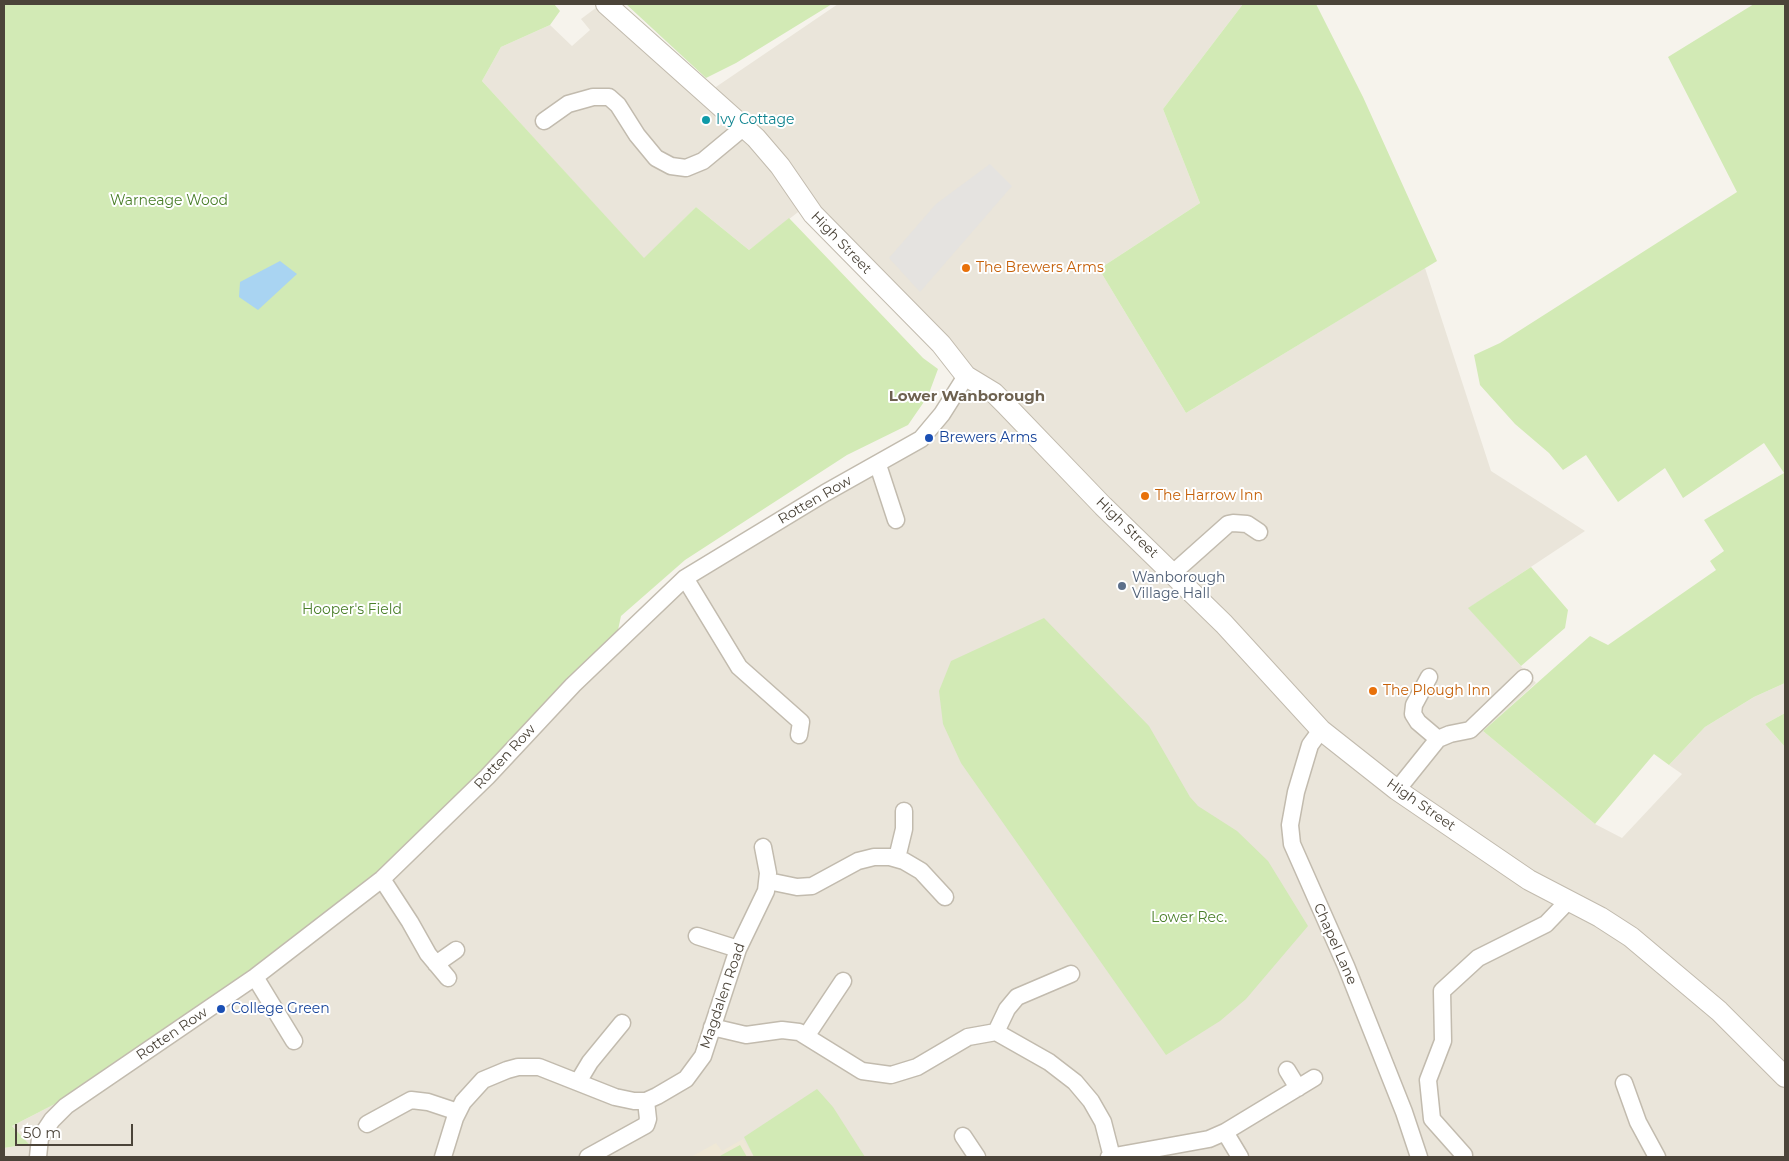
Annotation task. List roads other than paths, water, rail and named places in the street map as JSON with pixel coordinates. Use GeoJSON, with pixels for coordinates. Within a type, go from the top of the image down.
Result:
{"type":"FeatureCollection","features":[{"type":"Feature","properties":{"kind":"street","name":"High Street"},"geometry":{"type":"LineString","coordinates":[[606,4],[744,127],[780,166],[812,214],[941,344],[966,376],[994,393],[1103,506],[1224,624],[1321,730],[1397,790],[1529,880],[1569,900],[1631,937],[1719,1011],[1785,1077]]}},
{"type":"Feature","properties":{"kind":"street"},"geometry":{"type":"LineString","coordinates":[[544,121],[568,104],[593,97],[609,98],[618,105],[650,152],[663,163],[686,168],[703,161],[744,127]]}},
{"type":"Feature","properties":{"kind":"street","name":"Rotten Row"},"geometry":{"type":"LineString","coordinates":[[38,1157],[40,1138],[52,1120],[66,1106],[255,977],[382,879],[487,777],[573,685],[685,578],[825,493],[922,440],[942,414],[966,376]]}},
{"type":"Feature","properties":{"kind":"street"},"geometry":{"type":"LineString","coordinates":[[878,465],[896,520]]}},
{"type":"Feature","properties":{"kind":"street"},"geometry":{"type":"LineString","coordinates":[[1173,574],[1228,524],[1233,522],[1247,524],[1259,532]]}},
{"type":"Feature","properties":{"kind":"street"},"geometry":{"type":"LineString","coordinates":[[685,578],[739,667],[766,693],[801,722],[798,735]]}},
{"type":"Feature","properties":{"kind":"street"},"geometry":{"type":"LineString","coordinates":[[1429,677],[1414,705],[1413,714],[1418,722],[1438,739]]}},
{"type":"Feature","properties":{"kind":"street"},"geometry":{"type":"LineString","coordinates":[[1397,790],[1438,739],[1450,734],[1470,730],[1524,678]]}},
{"type":"Feature","properties":{"kind":"street","name":"Chapel Lane"},"geometry":{"type":"LineString","coordinates":[[1321,730],[1310,745],[1296,792],[1290,825],[1292,844],[1346,966],[1404,1112],[1419,1157]]}},
{"type":"Feature","properties":{"kind":"street"},"geometry":{"type":"LineString","coordinates":[[897,858],[904,829],[904,811]]}},
{"type":"Feature","properties":{"kind":"street","name":"Magdalen Road"},"geometry":{"type":"LineString","coordinates":[[646,1101],[669,1090],[691,1073],[703,1056],[738,949],[761,902],[768,881],[763,847]]}},
{"type":"Feature","properties":{"kind":"street"},"geometry":{"type":"LineString","coordinates":[[768,881],[797,887],[812,886],[866,858],[897,858],[921,871],[945,897]]}},
{"type":"Feature","properties":{"kind":"street"},"geometry":{"type":"LineString","coordinates":[[382,879],[436,964],[448,978]]}},
{"type":"Feature","properties":{"kind":"street"},"geometry":{"type":"LineString","coordinates":[[1464,1155],[1432,1119],[1428,1080],[1443,1041],[1442,991],[1450,981],[1478,958],[1546,924],[1569,900]]}},
{"type":"Feature","properties":{"kind":"street"},"geometry":{"type":"LineString","coordinates":[[697,936],[738,949]]}},
{"type":"Feature","properties":{"kind":"street"},"geometry":{"type":"LineString","coordinates":[[436,964],[456,950]]}},
{"type":"Feature","properties":{"kind":"street"},"geometry":{"type":"LineString","coordinates":[[996,1032],[1007,1009],[1017,997],[1071,974]]}},
{"type":"Feature","properties":{"kind":"street"},"geometry":{"type":"LineString","coordinates":[[255,977],[294,1041]]}},
{"type":"Feature","properties":{"kind":"street"},"geometry":{"type":"LineString","coordinates":[[807,1035],[843,981]]}},
{"type":"Feature","properties":{"kind":"street"},"geometry":{"type":"LineString","coordinates":[[578,1082],[590,1062],[622,1023]]}},
{"type":"Feature","properties":{"kind":"street"},"geometry":{"type":"LineString","coordinates":[[712,1027],[746,1035],[782,1030],[807,1035],[862,1071],[891,1075],[917,1067],[968,1037],[996,1032],[1049,1062],[1074,1082],[1091,1102],[1102,1122],[1110,1157],[1195,1143],[1225,1132],[1314,1078]]}},
{"type":"Feature","properties":{"kind":"street"},"geometry":{"type":"LineString","coordinates":[[443,1157],[458,1112],[471,1092],[483,1080],[518,1066],[539,1067],[615,1097],[646,1101],[648,1112],[646,1124],[588,1157]]}},
{"type":"Feature","properties":{"kind":"street"},"geometry":{"type":"LineString","coordinates":[[1287,1070],[1298,1088]]}},
{"type":"Feature","properties":{"kind":"street"},"geometry":{"type":"LineString","coordinates":[[1624,1083],[1638,1122],[1657,1157]]}},
{"type":"Feature","properties":{"kind":"street"},"geometry":{"type":"LineString","coordinates":[[367,1124],[411,1100],[428,1102],[458,1112]]}},
{"type":"Feature","properties":{"kind":"street"},"geometry":{"type":"LineString","coordinates":[[1225,1132],[1240,1157]]}},
{"type":"Feature","properties":{"kind":"street"},"geometry":{"type":"LineString","coordinates":[[963,1136],[972,1156]]}},
{"type":"Feature","properties":{"kind":"water"},"geometry":{"type":"Polygon","coordinates":[[[280,261],[297,274],[258,310],[239,297],[240,282],[280,261]]]}},
{"type":"Feature","properties":{"kind":"place","name":"Ivy Cottage"},"geometry":{"type":"Point","coordinates":[706,120]}},
{"type":"Feature","properties":{"kind":"place","name":"The Brewers Arms"},"geometry":{"type":"Point","coordinates":[966,268]}},
{"type":"Feature","properties":{"kind":"place","name":"Brewers Arms"},"geometry":{"type":"Point","coordinates":[929,438]}},
{"type":"Feature","properties":{"kind":"place","name":"The Harrow Inn"},"geometry":{"type":"Point","coordinates":[1145,496]}},
{"type":"Feature","properties":{"kind":"place","name":"Wanborough Village Hall"},"geometry":{"type":"Point","coordinates":[1122,586]}},
{"type":"Feature","properties":{"kind":"place","name":"The Plough Inn"},"geometry":{"type":"Point","coordinates":[1373,691]}},
{"type":"Feature","properties":{"kind":"place","name":"College Green"},"geometry":{"type":"Point","coordinates":[221,1009]}},
{"type":"Feature","properties":{"kind":"district","name":"Lower Wanborough"},"geometry":{"type":"Point","coordinates":[967,397]}},
{"type":"Feature","properties":{"kind":"park label","name":"Warneage Wood"},"geometry":{"type":"Point","coordinates":[169,201]}},
{"type":"Feature","properties":{"kind":"park label","name":"Hooper's Field"},"geometry":{"type":"Point","coordinates":[352,610]}},
{"type":"Feature","properties":{"kind":"park label","name":"Lower Rec."},"geometry":{"type":"Point","coordinates":[1189,918]}}]}
